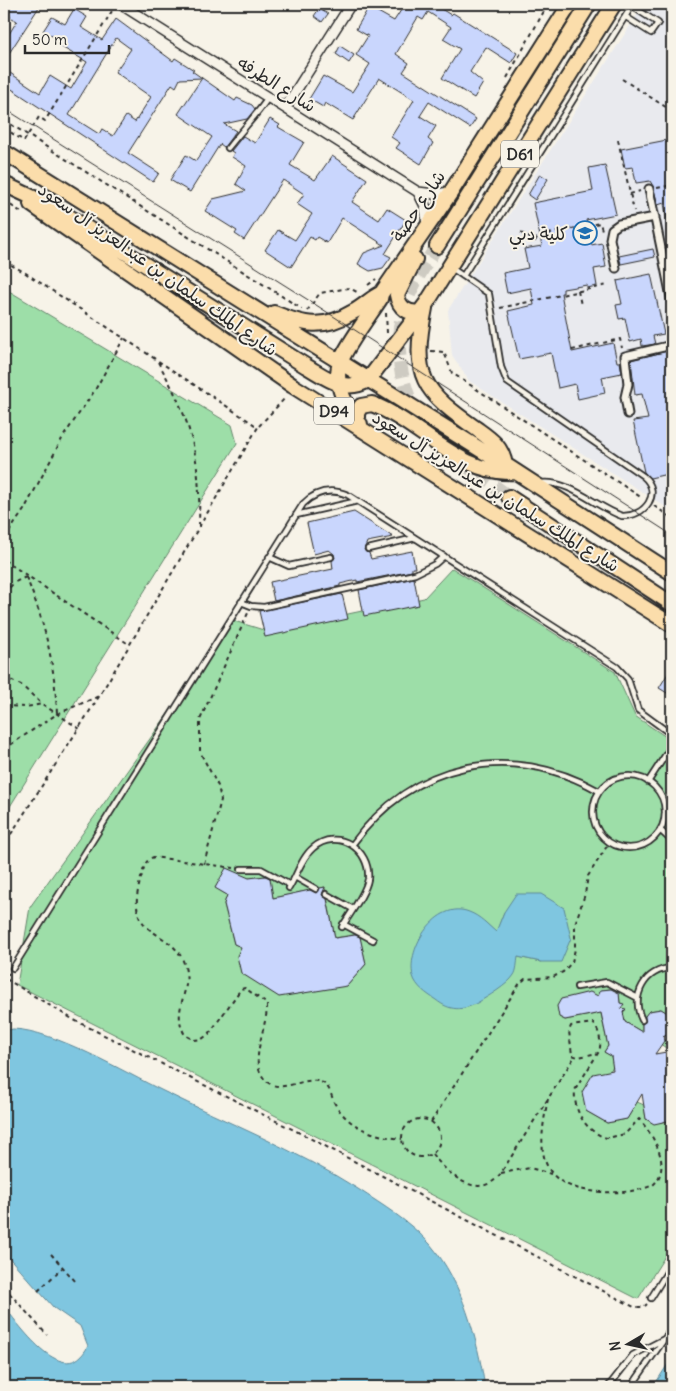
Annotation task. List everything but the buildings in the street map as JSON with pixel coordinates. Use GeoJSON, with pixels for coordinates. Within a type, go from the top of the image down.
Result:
{"type":"FeatureCollection","features":[{"type":"Feature","properties":{"kind":"main road","name":"شارع حصة"},"geometry":{"type":"LineString","coordinates":[[340,362],[380,299],[381,294],[451,192],[570,4]]}},
{"type":"Feature","properties":{"kind":"main road"},"geometry":{"type":"LineString","coordinates":[[437,246],[589,4]]}},
{"type":"Feature","properties":{"kind":"main road","name":"D61"},"geometry":{"type":"LineString","coordinates":[[423,308],[614,4]]}},
{"type":"Feature","properties":{"kind":"main road","name":"شارع الملك سلمان بن عبدالعزيز آل سعود"},"geometry":{"type":"LineString","coordinates":[[4,152],[511,468],[672,573]]}},
{"type":"Feature","properties":{"kind":"main road"},"geometry":{"type":"LineString","coordinates":[[4,184],[64,213],[306,366],[340,385],[354,386],[368,380],[423,308]]}},
{"type":"Feature","properties":{"kind":"main road","name":"شارع الملك سلمان بن عبدالعزيز آل سعود"},"geometry":{"type":"LineString","coordinates":[[4,184],[226,340],[672,625]]}},
{"type":"Feature","properties":{"kind":"main road"},"geometry":{"type":"LineString","coordinates":[[418,241],[415,258],[397,295],[404,310],[415,313],[423,308]]}},
{"type":"Feature","properties":{"kind":"main road"},"geometry":{"type":"LineString","coordinates":[[241,299],[298,322],[317,325],[327,323],[353,312],[381,294]]}},
{"type":"Feature","properties":{"kind":"main road"},"geometry":{"type":"LineString","coordinates":[[357,421],[357,413],[361,406],[372,404],[476,466],[493,472],[511,468],[498,446],[444,405],[428,386],[421,367],[420,350],[423,308]]}},
{"type":"Feature","properties":{"kind":"main road"},"geometry":{"type":"LineString","coordinates":[[306,366],[319,371],[326,367],[327,358],[318,348]]}},
{"type":"Feature","properties":{"kind":"main road"},"geometry":{"type":"LineString","coordinates":[[340,362],[338,378],[344,398],[357,421],[368,432]]}},
{"type":"Feature","properties":{"kind":"main road"},"geometry":{"type":"LineString","coordinates":[[509,497],[672,604]]}},
{"type":"Feature","properties":{"kind":"street","name":"شارع الطرفه"},"geometry":{"type":"LineString","coordinates":[[118,4],[130,6],[268,98],[418,192]]}},
{"type":"Feature","properties":{"kind":"street"},"geometry":{"type":"LineString","coordinates":[[285,108],[351,4]]}},
{"type":"Feature","properties":{"kind":"street"},"geometry":{"type":"LineString","coordinates":[[649,190],[672,302]]}},
{"type":"Feature","properties":{"kind":"street"},"geometry":{"type":"LineString","coordinates":[[418,192],[434,194],[451,192]]}},
{"type":"Feature","properties":{"kind":"street"},"geometry":{"type":"LineString","coordinates":[[418,192],[425,206],[426,228]]}},
{"type":"Feature","properties":{"kind":"street"},"geometry":{"type":"LineString","coordinates":[[616,268],[610,233],[615,226],[655,217]]}},
{"type":"Feature","properties":{"kind":"street"},"geometry":{"type":"LineString","coordinates":[[628,414],[625,397],[628,380],[624,359],[629,354],[672,345]]}},
{"type":"Feature","properties":{"kind":"lane"},"geometry":{"type":"LineString","coordinates":[[464,276],[633,5],[658,23],[651,33],[626,17]]}},
{"type":"Feature","properties":{"kind":"lane"},"geometry":{"type":"LineString","coordinates":[[228,148],[245,126],[256,116],[268,98]]}},
{"type":"Feature","properties":{"kind":"lane"},"geometry":{"type":"LineString","coordinates":[[449,267],[485,290],[490,298],[501,367],[508,382],[648,480],[652,492],[650,503],[638,514],[622,516],[562,486],[549,482],[535,484]]}},
{"type":"Feature","properties":{"kind":"lane"},"geometry":{"type":"LineString","coordinates":[[13,968],[296,514],[308,499],[320,492],[342,492],[358,501],[621,670],[628,679],[638,710],[672,735]]}},
{"type":"Feature","properties":{"kind":"lane"},"geometry":{"type":"LineString","coordinates":[[296,514],[358,501]]}},
{"type":"Feature","properties":{"kind":"lane"},"geometry":{"type":"LineString","coordinates":[[368,549],[415,538]]}},
{"type":"Feature","properties":{"kind":"lane"},"geometry":{"type":"LineString","coordinates":[[241,602],[251,606],[270,606],[415,574],[435,564],[444,556]]}},
{"type":"Feature","properties":{"kind":"lane"},"geometry":{"type":"LineString","coordinates":[[269,557],[289,566],[331,557]]}},
{"type":"Feature","properties":{"kind":"lane"},"geometry":{"type":"LineString","coordinates":[[648,782],[672,746]]}},
{"type":"Feature","properties":{"kind":"lane"},"geometry":{"type":"LineString","coordinates":[[352,846],[375,816],[404,793],[438,776],[464,768],[492,764],[530,765],[566,775],[599,791]]}},
{"type":"Feature","properties":{"kind":"lane"},"geometry":{"type":"LineString","coordinates":[[633,776],[648,782],[659,793],[664,807],[663,823],[660,830],[650,841],[637,848],[623,848],[609,843],[599,832],[593,819],[593,805],[599,791],[618,778],[633,776]]}},
{"type":"Feature","properties":{"kind":"lane"},"geometry":{"type":"LineString","coordinates":[[660,830],[672,841]]}},
{"type":"Feature","properties":{"kind":"lane"},"geometry":{"type":"LineString","coordinates":[[241,869],[255,867],[262,869],[290,886],[308,853],[318,844],[338,840],[352,846],[363,855],[368,876],[366,885],[342,926],[373,940]]}},
{"type":"Feature","properties":{"kind":"lane"},"geometry":{"type":"LineString","coordinates":[[295,877],[316,889]]}},
{"type":"Feature","properties":{"kind":"lane"},"geometry":{"type":"LineString","coordinates":[[326,894],[353,909]]}},
{"type":"Feature","properties":{"kind":"lane"},"geometry":{"type":"LineString","coordinates":[[642,1020],[639,1014],[638,998],[643,984],[648,978],[662,970],[672,968]]}},
{"type":"Feature","properties":{"kind":"lane"},"geometry":{"type":"LineString","coordinates":[[577,987],[607,982],[638,998]]}},
{"type":"Feature","properties":{"kind":"lane"},"geometry":{"type":"LineString","coordinates":[[651,1298],[672,1264]]}},
{"type":"Feature","properties":{"kind":"lane"},"geometry":{"type":"LineString","coordinates":[[631,1387],[672,1328]]}},
{"type":"Feature","properties":{"kind":"lane"},"geometry":{"type":"LineString","coordinates":[[608,1387],[633,1355],[664,1339]]}},
{"type":"Feature","properties":{"kind":"path"},"geometry":{"type":"LineString","coordinates":[[4,128],[24,141],[40,117],[45,121],[118,4]]}},
{"type":"Feature","properties":{"kind":"path"},"geometry":{"type":"LineString","coordinates":[[503,84],[548,4]]}},
{"type":"Feature","properties":{"kind":"path"},"geometry":{"type":"LineString","coordinates":[[622,79],[672,111]]}},
{"type":"Feature","properties":{"kind":"path"},"geometry":{"type":"LineString","coordinates":[[4,120],[287,301],[327,323]]}},
{"type":"Feature","properties":{"kind":"path"},"geometry":{"type":"LineString","coordinates":[[618,140],[636,221]]}},
{"type":"Feature","properties":{"kind":"path"},"geometry":{"type":"LineString","coordinates":[[418,192],[448,176]]}},
{"type":"Feature","properties":{"kind":"path"},"geometry":{"type":"LineString","coordinates":[[521,233],[534,241],[538,236],[600,223],[603,234],[610,233]]}},
{"type":"Feature","properties":{"kind":"path"},"geometry":{"type":"LineString","coordinates":[[4,261],[24,272],[258,427]]}},
{"type":"Feature","properties":{"kind":"path"},"geometry":{"type":"LineString","coordinates":[[359,293],[380,275]]}},
{"type":"Feature","properties":{"kind":"path"},"geometry":{"type":"LineString","coordinates":[[492,309],[608,285]]}},
{"type":"Feature","properties":{"kind":"path"},"geometry":{"type":"LineString","coordinates":[[578,292],[581,305]]}},
{"type":"Feature","properties":{"kind":"path"},"geometry":{"type":"LineString","coordinates":[[4,539],[24,510],[63,436],[95,390],[124,338]]}},
{"type":"Feature","properties":{"kind":"path"},"geometry":{"type":"LineString","coordinates":[[572,350],[620,339],[624,359]]}},
{"type":"Feature","properties":{"kind":"path"},"geometry":{"type":"LineString","coordinates":[[444,352],[452,373],[672,518]]}},
{"type":"Feature","properties":{"kind":"path"},"geometry":{"type":"LineString","coordinates":[[157,360],[176,393],[194,442],[200,488],[199,528]]}},
{"type":"Feature","properties":{"kind":"path"},"geometry":{"type":"LineString","coordinates":[[4,845],[80,729],[258,427],[288,395]]}},
{"type":"Feature","properties":{"kind":"path"},"geometry":{"type":"LineString","coordinates":[[4,560],[130,645]]}},
{"type":"Feature","properties":{"kind":"path"},"geometry":{"type":"LineString","coordinates":[[4,593],[15,582],[27,577]]}},
{"type":"Feature","properties":{"kind":"path"},"geometry":{"type":"LineString","coordinates":[[27,577],[48,640],[56,682],[57,714]]}},
{"type":"Feature","properties":{"kind":"path"},"geometry":{"type":"LineString","coordinates":[[204,865],[222,800],[218,786],[200,752],[200,720],[251,606]]}},
{"type":"Feature","properties":{"kind":"path"},"geometry":{"type":"LineString","coordinates":[[4,677],[22,686],[42,704],[80,729]]}},
{"type":"Feature","properties":{"kind":"path"},"geometry":{"type":"LineString","coordinates":[[4,749],[57,714],[100,695]]}},
{"type":"Feature","properties":{"kind":"path"},"geometry":{"type":"LineString","coordinates":[[4,706],[26,707],[42,704]]}},
{"type":"Feature","properties":{"kind":"path"},"geometry":{"type":"LineString","coordinates":[[432,1122],[520,982],[525,979],[547,978],[558,975],[572,962],[575,949],[574,924],[586,894],[588,876],[609,843]]}},
{"type":"Feature","properties":{"kind":"path"},"geometry":{"type":"LineString","coordinates":[[241,869],[158,857],[151,858],[146,863],[136,896],[136,909],[141,920],[151,931],[170,943],[185,965],[186,981],[181,999],[180,1016],[185,1035],[194,1040],[206,1037],[241,989],[246,988],[267,1004],[258,1059],[260,1072],[268,1081],[285,1086],[311,1081],[321,1082],[328,1088],[342,1113],[352,1123],[377,1136],[402,1139]]}},
{"type":"Feature","properties":{"kind":"path"},"geometry":{"type":"LineString","coordinates":[[6,979],[74,1020],[298,1132],[634,1307],[644,1307],[651,1298]]}},
{"type":"Feature","properties":{"kind":"path"},"geometry":{"type":"LineString","coordinates":[[501,1173],[530,1168],[546,1171],[572,1186],[608,1192],[648,1188],[653,1185],[659,1177],[661,1168],[657,1144],[653,1135],[639,1118],[625,1134],[607,1138],[582,1121],[575,1090],[601,1049],[597,1027],[593,1023],[571,1026],[568,1031],[572,1055],[578,1058],[598,1053]]}},
{"type":"Feature","properties":{"kind":"path"},"geometry":{"type":"LineString","coordinates":[[432,1154],[448,1172],[469,1185],[487,1185],[501,1173],[575,1056]]}},
{"type":"Feature","properties":{"kind":"path"},"geometry":{"type":"LineString","coordinates":[[548,1099],[541,1141],[546,1163],[554,1176]]}},
{"type":"Feature","properties":{"kind":"path"},"geometry":{"type":"LineString","coordinates":[[420,1119],[432,1122],[439,1132],[440,1138],[437,1149],[432,1154],[421,1158],[415,1157],[406,1150],[402,1139],[405,1128],[414,1120],[420,1119]]}},
{"type":"Feature","properties":{"kind":"path"},"geometry":{"type":"LineString","coordinates":[[51,1254],[77,1283]]}},
{"type":"Feature","properties":{"kind":"path"},"geometry":{"type":"LineString","coordinates":[[38,1291],[63,1268]]}},
{"type":"Feature","properties":{"kind":"path"},"geometry":{"type":"LineString","coordinates":[[4,1287],[47,1336]]}},
{"type":"Feature","properties":{"kind":"shaded area","name":"كلية دبي"},"geometry":{"type":"Polygon","coordinates":[[[644,4],[672,4],[672,511],[469,381],[452,355],[448,310],[644,4]]]}},
{"type":"Feature","properties":{"kind":"green space"},"geometry":{"type":"Polygon","coordinates":[[[4,288],[232,425],[237,443],[4,816],[4,288]]]}},
{"type":"Feature","properties":{"kind":"green space"},"geometry":{"type":"Polygon","coordinates":[[[452,568],[615,672],[635,716],[672,741],[672,1019],[671,1015],[661,1009],[649,1011],[642,1020],[642,1032],[625,1022],[623,1012],[626,1010],[621,1008],[623,1004],[620,1003],[619,993],[611,989],[601,990],[598,996],[559,1017],[565,1020],[596,1014],[600,1009],[608,1046],[604,1052],[611,1056],[613,1066],[586,1111],[607,1123],[627,1119],[637,1102],[644,1105],[646,1119],[654,1123],[672,1120],[672,1245],[638,1299],[17,985],[30,907],[234,621],[267,631],[424,598],[452,568]],[[269,876],[249,878],[215,887],[227,895],[224,904],[234,944],[347,986],[366,964],[359,934],[335,938],[325,887],[273,898],[269,876]],[[504,912],[496,933],[484,921],[518,957],[541,962],[504,912]]]}},
{"type":"Feature","properties":{"kind":"green space"},"geometry":{"type":"Polygon","coordinates":[[[672,1030],[671,1051],[657,1042],[667,1038],[672,1030]]]}},
{"type":"Feature","properties":{"kind":"water"},"geometry":{"type":"Polygon","coordinates":[[[516,894],[541,894],[564,908],[571,938],[561,962],[541,962],[518,957],[515,973],[507,983],[477,1003],[456,1009],[441,1004],[419,987],[413,976],[414,952],[426,929],[435,919],[457,910],[469,912],[480,918],[496,932],[504,912],[516,894]]]}},
{"type":"Feature","properties":{"kind":"water"},"geometry":{"type":"Polygon","coordinates":[[[13,1029],[48,1036],[89,1053],[163,1091],[286,1149],[358,1189],[405,1221],[430,1244],[442,1259],[460,1293],[478,1349],[485,1387],[4,1387],[4,1306],[32,1340],[56,1359],[68,1362],[78,1358],[88,1346],[80,1326],[54,1308],[4,1252],[4,1031],[13,1029]]]}},
{"type":"Feature","properties":{"kind":"water"},"geometry":{"type":"Polygon","coordinates":[[[670,1361],[672,1362],[672,1387],[653,1387],[670,1361]]]}},
{"type":"Feature","properties":{"kind":"tunnel"},"geometry":{"type":"LineString","coordinates":[[437,246],[417,278],[407,299],[399,337],[399,356],[407,393],[415,411],[437,442]]}},
{"type":"Feature","properties":{"kind":"tunnel"},"geometry":{"type":"LineString","coordinates":[[461,462],[509,497]]}},
{"type":"Feature","properties":{"kind":"tram line"},"geometry":{"type":"LineString","coordinates":[[4,108],[313,303],[672,535]]}},
{"type":"Feature","properties":{"kind":"place","name":"كلية دبي"},"geometry":{"type":"Point","coordinates":[585,233]}}]}
